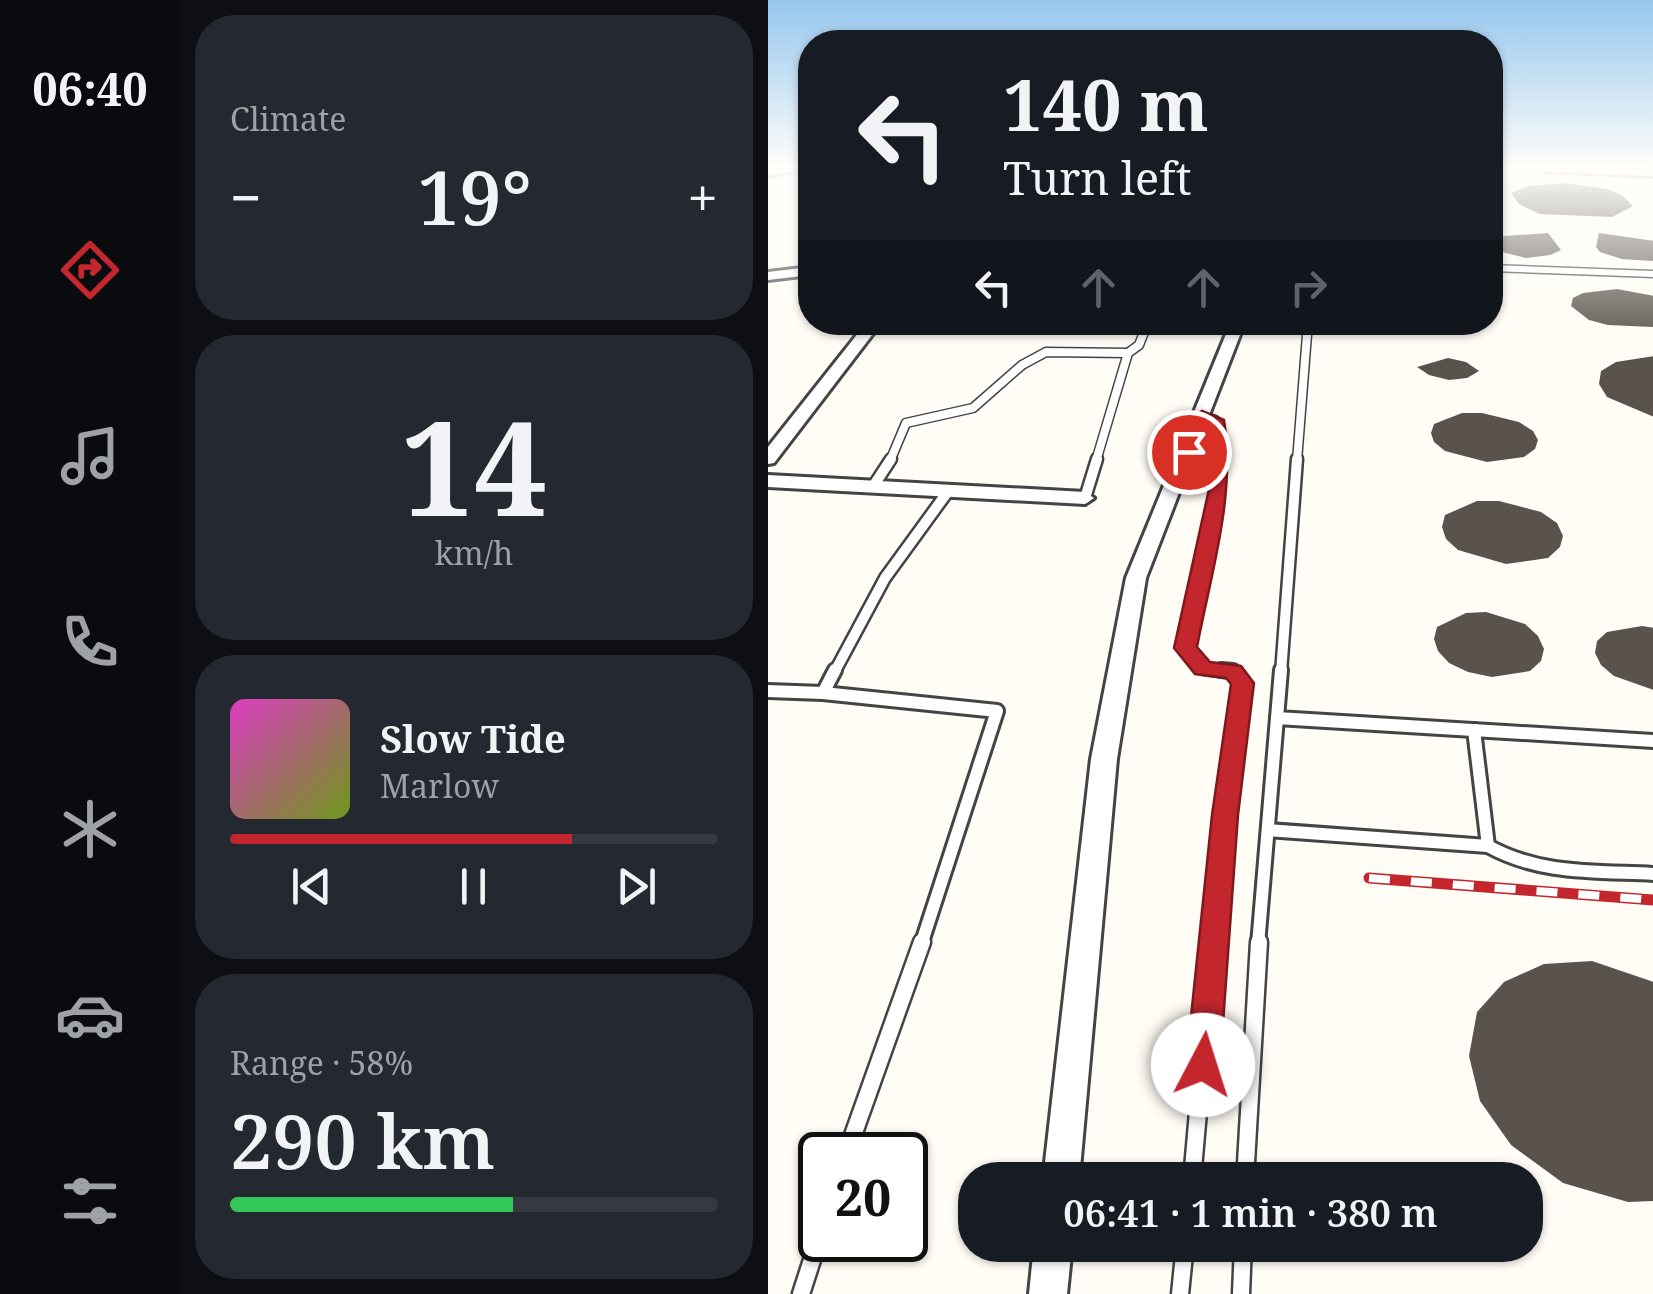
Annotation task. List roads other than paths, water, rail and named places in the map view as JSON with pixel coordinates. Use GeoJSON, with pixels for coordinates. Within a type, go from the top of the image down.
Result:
{"type":"FeatureCollection","features":[{"type":"Feature","properties":{"kind":"street"},"geometry":{"type":"LineString","coordinates":[[768,276],[798,272]]}},
{"type":"Feature","properties":{"kind":"street"},"geometry":{"type":"LineString","coordinates":[[768,458],[865,335]]}},
{"type":"Feature","properties":{"kind":"street"},"geometry":{"type":"LineString","coordinates":[[1063,1162],[1104,759],[1136,578],[1233,335]]}},
{"type":"Feature","properties":{"kind":"street"},"geometry":{"type":"LineString","coordinates":[[768,481],[1085,498]]}},
{"type":"Feature","properties":{"kind":"street"},"geometry":{"type":"LineString","coordinates":[[1048,1294],[1051,1262]]}},
{"type":"Feature","properties":{"kind":"lane"},"geometry":{"type":"LineString","coordinates":[[1503,268],[1654,274]]}},
{"type":"Feature","properties":{"kind":"lane"},"geometry":{"type":"LineString","coordinates":[[1085,498],[1128,353],[1143,335]]}},
{"type":"Feature","properties":{"kind":"lane"},"geometry":{"type":"LineString","coordinates":[[1246,1162],[1250,1046],[1307,335]]}},
{"type":"Feature","properties":{"kind":"lane"},"geometry":{"type":"LineString","coordinates":[[874,485],[888,467],[906,424],[942,412],[974,408],[1034,356],[1064,350],[1128,353]]}},
{"type":"Feature","properties":{"kind":"lane"},"geometry":{"type":"LineString","coordinates":[[1194,1162],[1225,815],[1242,683],[1233,671],[1204,668],[1185,648],[1218,489],[1220,452],[1215,420],[1202,416]]}},
{"type":"Feature","properties":{"kind":"lane"},"geometry":{"type":"LineString","coordinates":[[823,693],[885,578],[950,490]]}},
{"type":"Feature","properties":{"kind":"lane"},"geometry":{"type":"LineString","coordinates":[[768,691],[998,711],[938,897],[854,1132]]}},
{"type":"Feature","properties":{"kind":"lane"},"geometry":{"type":"LineString","coordinates":[[1277,718],[1654,741]]}},
{"type":"Feature","properties":{"kind":"lane"},"geometry":{"type":"LineString","coordinates":[[1474,730],[1488,846]]}},
{"type":"Feature","properties":{"kind":"lane"},"geometry":{"type":"LineString","coordinates":[[1268,830],[1488,846],[1505,858],[1554,870],[1654,874]]}},
{"type":"Feature","properties":{"kind":"lane"},"geometry":{"type":"LineString","coordinates":[[802,1294],[812,1262]]}},
{"type":"Feature","properties":{"kind":"lane"},"geometry":{"type":"LineString","coordinates":[[1180,1294],[1183,1262]]}},
{"type":"Feature","properties":{"kind":"lane"},"geometry":{"type":"LineString","coordinates":[[1242,1294],[1243,1262]]}},
{"type":"Feature","properties":{"kind":"railway"},"geometry":{"type":"LineString","coordinates":[[1369,878],[1654,900]]}}]}
